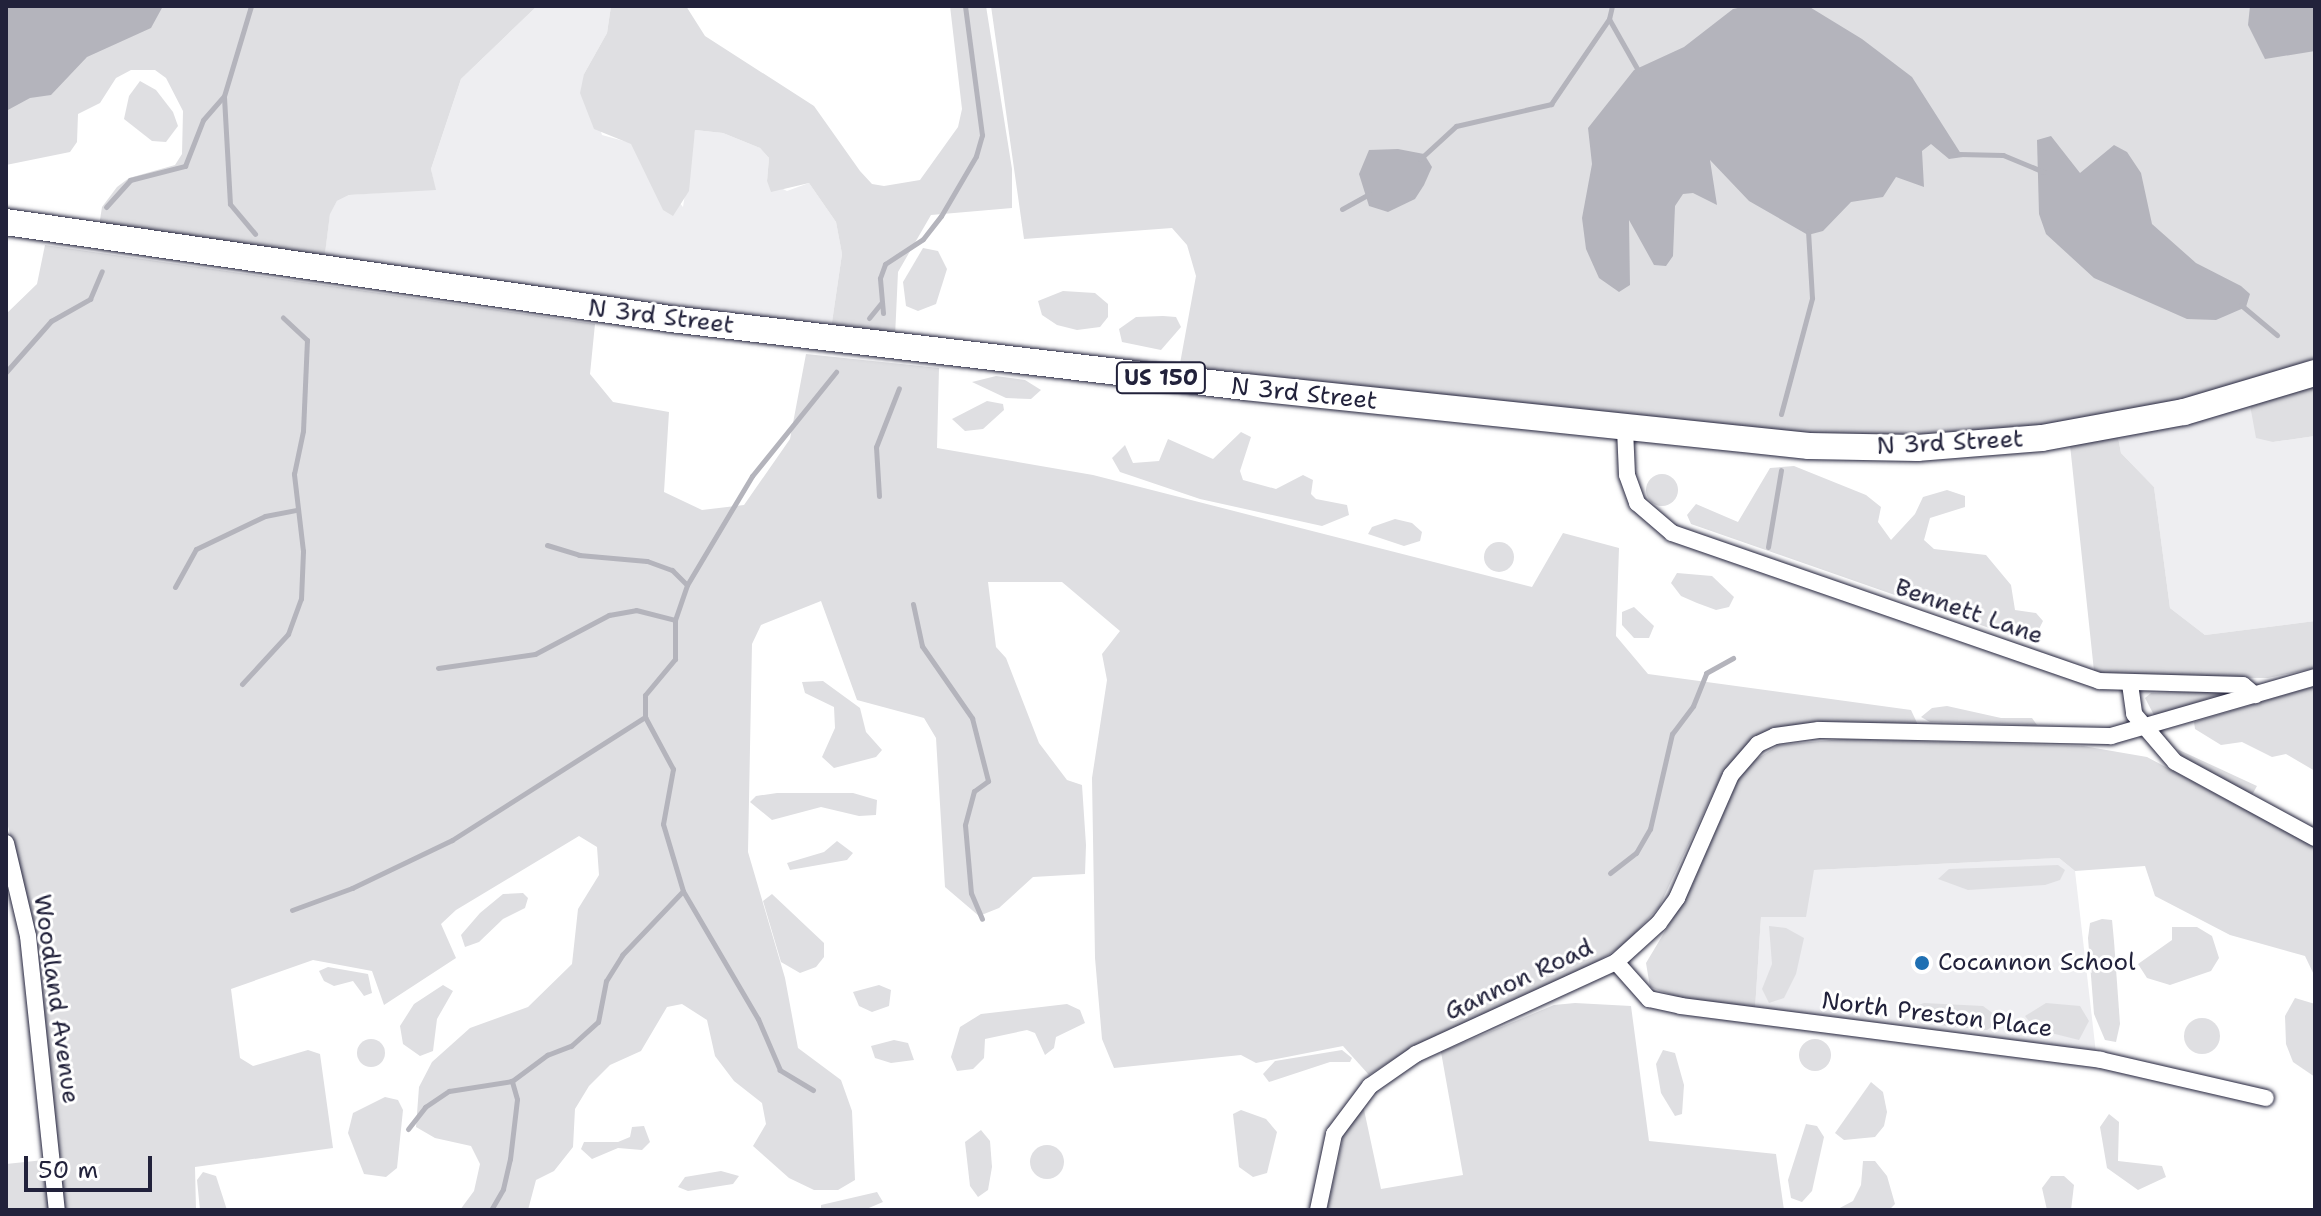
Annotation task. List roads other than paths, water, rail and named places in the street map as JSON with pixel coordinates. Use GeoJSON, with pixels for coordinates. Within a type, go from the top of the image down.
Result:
{"type":"FeatureCollection","features":[{"type":"Feature","properties":{"kind":"main road","name":"N 3rd Street"},"geometry":{"type":"LineString","coordinates":[[6,222],[671,319],[1625,429],[1809,446],[1987,443],[2137,423],[2315,373]]}},
{"type":"Feature","properties":{"kind":"street","name":"Bennett Lane"},"geometry":{"type":"LineString","coordinates":[[1625,429],[1625,465],[1637,503],[1672,533],[2049,665],[2099,681],[2130,684]]}},
{"type":"Feature","properties":{"kind":"street"},"geometry":{"type":"LineString","coordinates":[[2315,677],[2255,695],[2243,685],[2130,684],[2134,714],[2175,762],[2315,838]]}},
{"type":"Feature","properties":{"kind":"street","name":"Gannon Road"},"geometry":{"type":"LineString","coordinates":[[1318,1210],[1334,1134],[1370,1086],[1416,1054],[1616,962],[1659,923],[1677,898],[1731,775],[1745,755],[1775,736],[1819,730],[2111,736],[2145,729],[2255,695]]}},
{"type":"Feature","properties":{"kind":"street","name":"Woodland Avenue"},"geometry":{"type":"LineString","coordinates":[[6,843],[28,936],[57,1210]]}},
{"type":"Feature","properties":{"kind":"street","name":"North Preston Place"},"geometry":{"type":"LineString","coordinates":[[1616,962],[1649,999],[1681,1006],[2101,1060],[2266,1098]]}},
{"type":"Feature","properties":{"kind":"waterway"},"geometry":{"type":"LineString","coordinates":[[106,207],[130,180],[185,166],[203,120],[224,96],[251,6]]}},
{"type":"Feature","properties":{"kind":"waterway"},"geometry":{"type":"LineString","coordinates":[[883,313],[880,278],[885,264],[923,239],[941,216],[976,156],[982,135],[965,6]]}},
{"type":"Feature","properties":{"kind":"waterway"},"geometry":{"type":"LineString","coordinates":[[1612,6],[1609,19],[1639,72]]}},
{"type":"Feature","properties":{"kind":"waterway"},"geometry":{"type":"LineString","coordinates":[[1420,159],[1456,126],[1551,104],[1609,19]]}},
{"type":"Feature","properties":{"kind":"waterway"},"geometry":{"type":"LineString","coordinates":[[224,97],[230,204],[255,234]]}},
{"type":"Feature","properties":{"kind":"waterway"},"geometry":{"type":"LineString","coordinates":[[1959,154],[2003,155],[2044,172]]}},
{"type":"Feature","properties":{"kind":"waterway"},"geometry":{"type":"LineString","coordinates":[[1342,209],[1369,194]]}},
{"type":"Feature","properties":{"kind":"waterway"},"geometry":{"type":"LineString","coordinates":[[1781,414],[1812,298],[1808,231]]}},
{"type":"Feature","properties":{"kind":"waterway"},"geometry":{"type":"LineString","coordinates":[[6,372],[51,321],[90,299],[102,271]]}},
{"type":"Feature","properties":{"kind":"waterway"},"geometry":{"type":"LineString","coordinates":[[869,318],[881,303]]}},
{"type":"Feature","properties":{"kind":"waterway"},"geometry":{"type":"LineString","coordinates":[[2241,305],[2277,335]]}},
{"type":"Feature","properties":{"kind":"waterway"},"geometry":{"type":"LineString","coordinates":[[242,684],[288,634],[301,599],[303,551],[294,474],[303,431],[307,340],[283,318]]}},
{"type":"Feature","properties":{"kind":"waterway"},"geometry":{"type":"LineString","coordinates":[[813,1090],[780,1070],[758,1019],[683,891],[663,824],[673,769],[645,717],[645,695],[675,659],[675,620],[687,585],[752,476],[836,372]]}},
{"type":"Feature","properties":{"kind":"waterway"},"geometry":{"type":"LineString","coordinates":[[879,496],[876,447],[899,388]]}},
{"type":"Feature","properties":{"kind":"waterway"},"geometry":{"type":"LineString","coordinates":[[1768,547],[1781,470]]}},
{"type":"Feature","properties":{"kind":"waterway"},"geometry":{"type":"LineString","coordinates":[[175,587],[196,549],[265,516],[295,510]]}},
{"type":"Feature","properties":{"kind":"waterway"},"geometry":{"type":"LineString","coordinates":[[547,545],[579,555],[647,561],[672,570],[687,585]]}},
{"type":"Feature","properties":{"kind":"waterway"},"geometry":{"type":"LineString","coordinates":[[913,604],[922,646],[972,718],[988,781],[974,791],[965,825],[971,893],[982,919]]}},
{"type":"Feature","properties":{"kind":"waterway"},"geometry":{"type":"LineString","coordinates":[[438,668],[535,654],[609,615],[636,610],[675,620]]}},
{"type":"Feature","properties":{"kind":"waterway"},"geometry":{"type":"LineString","coordinates":[[1610,873],[1636,853],[1650,829],[1672,734],[1693,706],[1706,673],[1733,658]]}},
{"type":"Feature","properties":{"kind":"waterway"},"geometry":{"type":"LineString","coordinates":[[292,910],[352,888],[452,840],[645,717]]}},
{"type":"Feature","properties":{"kind":"waterway"},"geometry":{"type":"LineString","coordinates":[[408,1129],[425,1107],[449,1091],[512,1081],[547,1055],[571,1046],[598,1022],[606,981],[622,955],[683,891]]}},
{"type":"Feature","properties":{"kind":"waterway"},"geometry":{"type":"LineString","coordinates":[[491,1210],[503,1189],[510,1159],[517,1099],[512,1081]]}},
{"type":"Feature","properties":{"kind":"place","name":"Cocannon School"},"geometry":{"type":"Point","coordinates":[1922,963]}}]}
